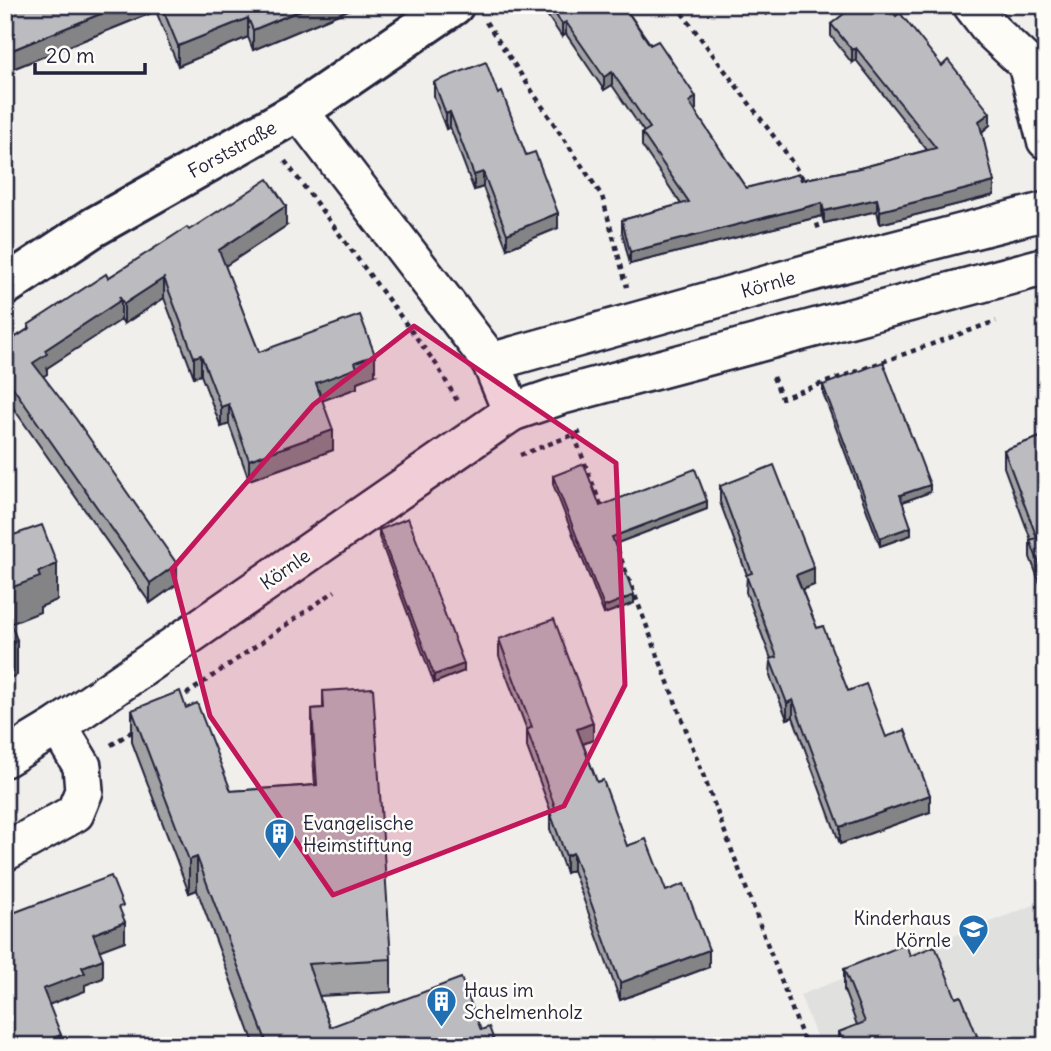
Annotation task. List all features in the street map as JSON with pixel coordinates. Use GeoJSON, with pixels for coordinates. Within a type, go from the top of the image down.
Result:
{"type":"FeatureCollection","features":[{"type":"Feature","properties":{"kind":"street"},"geometry":{"type":"LineString","coordinates":[[972,5],[992,31],[1036,55],[1046,140]]}},
{"type":"Feature","properties":{"kind":"street","name":"Forststraße"},"geometry":{"type":"LineString","coordinates":[[5,286],[94,227],[262,133],[468,11]]}},
{"type":"Feature","properties":{"kind":"street"},"geometry":{"type":"LineString","coordinates":[[299,111],[491,362],[512,412]]}},
{"type":"Feature","properties":{"kind":"street","name":"Körnle"},"geometry":{"type":"LineString","coordinates":[[491,362],[830,267],[1046,211]]}},
{"type":"Feature","properties":{"kind":"street","name":"Körnle"},"geometry":{"type":"LineString","coordinates":[[5,758],[58,726],[512,412],[559,396],[1046,266]]}},
{"type":"Feature","properties":{"kind":"street"},"geometry":{"type":"LineString","coordinates":[[5,852],[75,813],[84,791],[82,766],[58,726]]}},
{"type":"Feature","properties":{"kind":"path"},"geometry":{"type":"LineString","coordinates":[[676,5],[804,178],[807,190]]}},
{"type":"Feature","properties":{"kind":"path"},"geometry":{"type":"LineString","coordinates":[[468,11],[602,196],[619,258]]}},
{"type":"Feature","properties":{"kind":"path"},"geometry":{"type":"LineString","coordinates":[[262,133],[436,364],[477,436]]}},
{"type":"Feature","properties":{"kind":"path"},"geometry":{"type":"LineString","coordinates":[[772,374],[782,398],[1008,317]]}},
{"type":"Feature","properties":{"kind":"path"},"geometry":{"type":"LineString","coordinates":[[510,458],[587,430]]}},
{"type":"Feature","properties":{"kind":"path"},"geometry":{"type":"LineString","coordinates":[[574,435],[604,513]]}},
{"type":"Feature","properties":{"kind":"path"},"geometry":{"type":"LineString","coordinates":[[613,539],[806,1046]]}},
{"type":"Feature","properties":{"kind":"path"},"geometry":{"type":"LineString","coordinates":[[174,702],[335,591]]}},
{"type":"Feature","properties":{"kind":"path"},"geometry":{"type":"LineString","coordinates":[[82,766],[140,726]]}},
{"type":"Feature","properties":{"kind":"highlighted area"},"geometry":{"type":"Polygon","coordinates":[[[414,326],[616,463],[625,685],[564,806],[333,895],[210,716],[172,569],[313,405],[414,326]]]}},
{"type":"Feature","properties":{"kind":"shaded area","name":"Kinderhaus Körnle"},"geometry":{"type":"Polygon","coordinates":[[[1039,903],[1046,916],[1046,1046],[820,1046],[800,995],[1039,903]]]}},
{"type":"Feature","properties":{"kind":"building"},"geometry":{"type":"Polygon","coordinates":[[[5,5],[122,5],[5,53],[5,5]]]}},
{"type":"Feature","properties":{"kind":"building"},"geometry":{"type":"Polygon","coordinates":[[[161,5],[313,5],[253,30],[248,18],[178,46],[161,5]]]}},
{"type":"Feature","properties":{"kind":"building"},"geometry":{"type":"Polygon","coordinates":[[[549,5],[623,5],[650,45],[658,41],[696,97],[689,102],[746,188],[799,174],[801,180],[860,168],[936,148],[856,48],[852,50],[831,24],[855,5],[888,5],[896,16],[900,13],[942,66],[948,60],[990,113],[979,121],[994,182],[880,211],[877,199],[824,211],[822,203],[630,252],[622,220],[689,202],[642,133],[650,128],[612,72],[604,77],[566,22],[562,24],[549,5]]]}},
{"type":"Feature","properties":{"kind":"building"},"geometry":{"type":"Polygon","coordinates":[[[486,62],[498,94],[502,92],[526,155],[535,152],[558,213],[507,234],[483,172],[474,175],[450,112],[446,114],[434,82],[486,62]]]}},
{"type":"Feature","properties":{"kind":"building"},"geometry":{"type":"Polygon","coordinates":[[[268,179],[286,206],[219,250],[259,352],[360,315],[375,355],[355,362],[357,368],[316,383],[333,430],[249,460],[229,404],[221,407],[201,355],[194,357],[164,278],[124,304],[119,296],[121,300],[45,350],[47,354],[33,363],[76,419],[177,564],[150,583],[7,379],[5,381],[5,344],[30,328],[28,325],[106,274],[108,278],[268,179]]]}},
{"type":"Feature","properties":{"kind":"building"},"geometry":{"type":"Polygon","coordinates":[[[883,362],[930,485],[900,495],[911,527],[880,538],[823,385],[883,362]]]}},
{"type":"Feature","properties":{"kind":"building"},"geometry":{"type":"Polygon","coordinates":[[[1046,435],[1046,582],[1030,540],[1037,538],[1004,450],[1046,435]]]}},
{"type":"Feature","properties":{"kind":"building"},"geometry":{"type":"Polygon","coordinates":[[[584,464],[600,506],[695,469],[707,501],[612,537],[634,595],[604,607],[553,476],[584,464]]]}},
{"type":"Feature","properties":{"kind":"building"},"geometry":{"type":"Polygon","coordinates":[[[774,465],[814,568],[796,575],[817,628],[823,626],[848,691],[866,684],[886,737],[905,730],[930,795],[840,827],[793,700],[787,703],[770,659],[777,657],[746,575],[752,573],[720,486],[774,465]]]}},
{"type":"Feature","properties":{"kind":"building"},"geometry":{"type":"Polygon","coordinates":[[[408,518],[464,664],[434,675],[379,530],[408,518]]]}},
{"type":"Feature","properties":{"kind":"building"},"geometry":{"type":"Polygon","coordinates":[[[42,525],[57,564],[38,572],[40,577],[5,590],[5,538],[42,525]]]}},
{"type":"Feature","properties":{"kind":"building"},"geometry":{"type":"Polygon","coordinates":[[[5,609],[17,640],[5,644],[5,609]]]}},
{"type":"Feature","properties":{"kind":"building"},"geometry":{"type":"Polygon","coordinates":[[[554,619],[593,723],[577,729],[597,782],[603,780],[627,846],[646,839],[666,891],[684,884],[709,950],[620,983],[573,853],[566,856],[550,812],[556,810],[527,730],[532,727],[499,639],[554,619]]]}},
{"type":"Feature","properties":{"kind":"building","name":"Evangelische Heimstiftung"},"geometry":{"type":"Polygon","coordinates":[[[373,688],[391,959],[308,964],[330,1027],[461,978],[481,1030],[489,1027],[496,1046],[268,1046],[197,857],[189,860],[132,710],[180,691],[186,708],[197,703],[231,791],[317,785],[312,709],[324,708],[323,691],[373,688]]]}},
{"type":"Feature","properties":{"kind":"building"},"geometry":{"type":"Polygon","coordinates":[[[111,876],[123,906],[119,907],[125,922],[93,934],[103,959],[82,967],[85,973],[43,989],[61,1035],[32,1046],[5,1046],[5,916],[111,876]]]}},
{"type":"Feature","properties":{"kind":"building"},"geometry":{"type":"Polygon","coordinates":[[[906,944],[910,956],[935,946],[956,998],[961,996],[977,1036],[952,1046],[845,1046],[839,1032],[865,1022],[844,969],[906,944]]]}},
{"type":"Feature","properties":{"kind":"place","name":"Evangelische Heimstiftung"},"geometry":{"type":"Point","coordinates":[280,861]}},
{"type":"Feature","properties":{"kind":"place","name":"Kinderhaus Körnle"},"geometry":{"type":"Point","coordinates":[974,956]}},
{"type":"Feature","properties":{"kind":"place","name":"Haus im Schelmenholz"},"geometry":{"type":"Point","coordinates":[441,1028]}}]}
